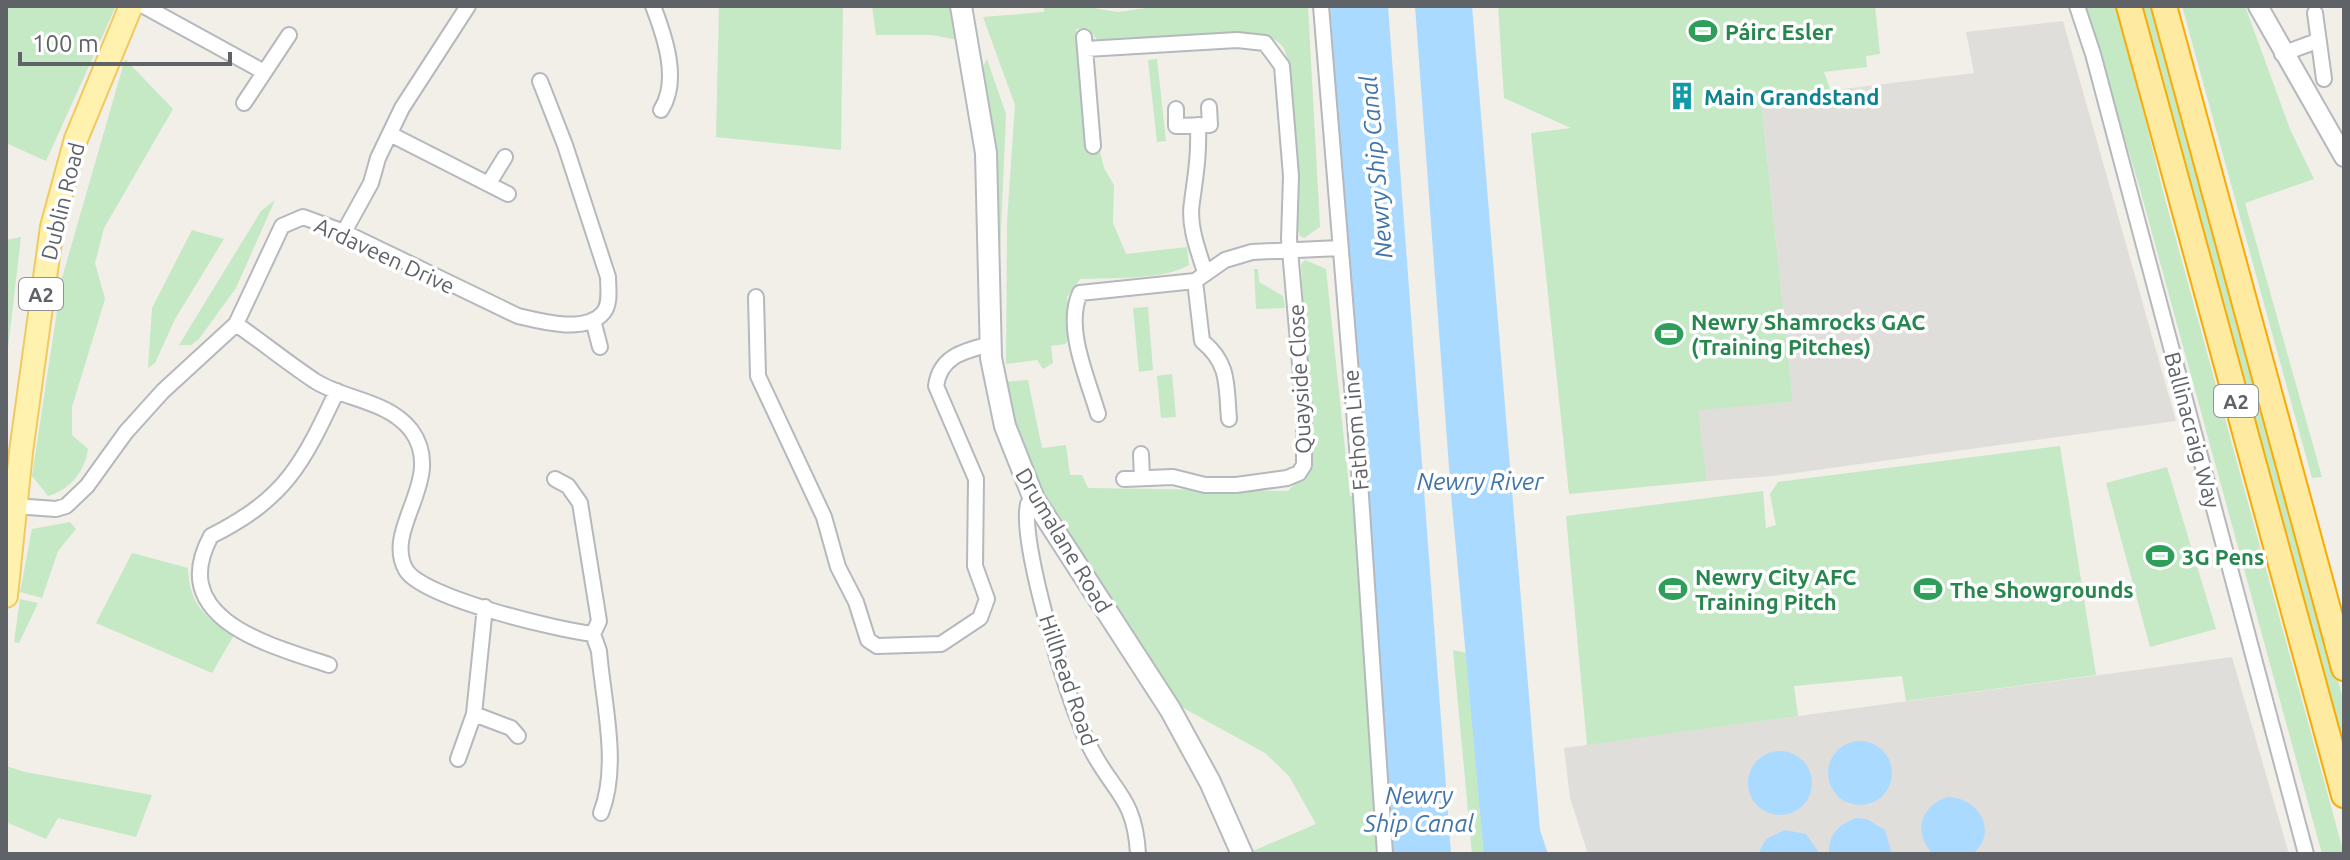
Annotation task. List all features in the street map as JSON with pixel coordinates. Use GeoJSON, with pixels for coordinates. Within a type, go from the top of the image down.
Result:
{"type":"FeatureCollection","features":[{"type":"Feature","properties":{"kind":"highway","name":"A2"},"geometry":{"type":"LineString","coordinates":[[2129,6],[2344,795]]}},
{"type":"Feature","properties":{"kind":"highway","name":"A2"},"geometry":{"type":"LineString","coordinates":[[2164,6],[2344,668]]}},
{"type":"Feature","properties":{"kind":"main road","name":"Dublin Road"},"geometry":{"type":"LineString","coordinates":[[6,596],[14,506],[44,269],[60,190],[98,82],[131,6]]}},
{"type":"Feature","properties":{"kind":"main road","name":"Drumalane Road"},"geometry":{"type":"LineString","coordinates":[[961,6],[986,153],[991,344],[1005,426],[1034,499],[1170,709],[1210,782],[1242,854]]}},
{"type":"Feature","properties":{"kind":"street"},"geometry":{"type":"LineString","coordinates":[[144,6],[264,72]]}},
{"type":"Feature","properties":{"kind":"street"},"geometry":{"type":"LineString","coordinates":[[344,232],[371,183],[402,108],[468,6]]}},
{"type":"Feature","properties":{"kind":"street"},"geometry":{"type":"LineString","coordinates":[[653,6],[660,25],[671,86],[661,110]]}},
{"type":"Feature","properties":{"kind":"street","name":"Fathom Line"},"geometry":{"type":"LineString","coordinates":[[1321,6],[1361,496],[1385,854]]}},
{"type":"Feature","properties":{"kind":"street","name":"Ballinacraig Way"},"geometry":{"type":"LineString","coordinates":[[2077,6],[2093,54],[2306,854]]}},
{"type":"Feature","properties":{"kind":"street"},"geometry":{"type":"LineString","coordinates":[[2258,6],[2282,54],[2344,157]]}},
{"type":"Feature","properties":{"kind":"street"},"geometry":{"type":"LineString","coordinates":[[2315,13],[2324,79]]}},
{"type":"Feature","properties":{"kind":"street"},"geometry":{"type":"LineString","coordinates":[[244,103],[289,35]]}},
{"type":"Feature","properties":{"kind":"street","name":"Quayside Close"},"geometry":{"type":"LineString","coordinates":[[1093,146],[1085,43],[1237,40],[1265,43],[1282,66],[1291,176],[1290,249],[1304,410],[1304,465],[1299,473],[1236,485],[1188,483],[1173,477],[1124,479]]}},
{"type":"Feature","properties":{"kind":"street"},"geometry":{"type":"LineString","coordinates":[[2282,54],[2317,41]]}},
{"type":"Feature","properties":{"kind":"street"},"geometry":{"type":"LineString","coordinates":[[540,81],[565,145],[608,277],[608,298],[603,313],[593,320],[600,347]]}},
{"type":"Feature","properties":{"kind":"street"},"geometry":{"type":"LineString","coordinates":[[1176,109],[1176,126],[1210,125],[1209,107]]}},
{"type":"Feature","properties":{"kind":"street"},"geometry":{"type":"LineString","coordinates":[[1198,125],[1197,186],[1191,203],[1200,276],[1202,341],[1218,355],[1224,367],[1229,419]]}},
{"type":"Feature","properties":{"kind":"street"},"geometry":{"type":"LineString","coordinates":[[390,134],[508,194]]}},
{"type":"Feature","properties":{"kind":"street"},"geometry":{"type":"LineString","coordinates":[[489,183],[505,157]]}},
{"type":"Feature","properties":{"kind":"street","name":"Ardaveen Drive"},"geometry":{"type":"LineString","coordinates":[[236,324],[282,226],[303,217],[344,232],[518,316],[543,322],[593,320]]}},
{"type":"Feature","properties":{"kind":"street"},"geometry":{"type":"LineString","coordinates":[[1098,414],[1076,325],[1074,306],[1080,293],[1200,276],[1225,260],[1252,252],[1340,248]]}},
{"type":"Feature","properties":{"kind":"street"},"geometry":{"type":"LineString","coordinates":[[756,297],[758,376],[788,446],[805,471],[824,517],[838,567],[856,602],[868,640],[877,646],[941,644],[980,618],[984,608],[987,599],[975,566],[976,479],[936,386],[943,364],[959,353],[991,344]]}},
{"type":"Feature","properties":{"kind":"street"},"geometry":{"type":"LineString","coordinates":[[14,506],[45,509],[66,506],[87,486],[126,432],[163,391],[236,324],[316,382],[381,407],[409,428],[420,445],[419,490],[402,542],[405,568],[432,590],[485,607],[593,634]]}},
{"type":"Feature","properties":{"kind":"street"},"geometry":{"type":"LineString","coordinates":[[329,665],[293,653],[221,618],[205,604],[199,568],[211,536],[260,509],[309,452],[337,391]]}},
{"type":"Feature","properties":{"kind":"street"},"geometry":{"type":"LineString","coordinates":[[1141,454],[1142,478]]}},
{"type":"Feature","properties":{"kind":"street"},"geometry":{"type":"LineString","coordinates":[[555,479],[568,486],[580,503],[599,621],[593,634],[599,651],[610,770],[601,813]]}},
{"type":"Feature","properties":{"kind":"street","name":"Hillhead Road"},"geometry":{"type":"LineString","coordinates":[[1034,499],[1028,504],[1025,530],[1053,637],[1088,743],[1132,810],[1138,854]]}},
{"type":"Feature","properties":{"kind":"street"},"geometry":{"type":"LineString","coordinates":[[458,759],[474,714],[485,607]]}},
{"type":"Feature","properties":{"kind":"street"},"geometry":{"type":"LineString","coordinates":[[474,714],[511,728],[518,736]]}},
{"type":"Feature","properties":{"kind":"shaded area"},"geometry":{"type":"Polygon","coordinates":[[[2063,21],[2176,421],[1772,476],[1707,481],[1697,409],[1793,402],[1761,99],[1974,73],[1966,32],[2063,21]]]}},
{"type":"Feature","properties":{"kind":"shaded area"},"geometry":{"type":"Polygon","coordinates":[[[2232,657],[2289,854],[1588,854],[1570,798],[1564,748],[2232,657]]]}},
{"type":"Feature","properties":{"kind":"green space"},"geometry":{"type":"Polygon","coordinates":[[[6,6],[116,6],[46,161],[6,143],[6,6]]]}},
{"type":"Feature","properties":{"kind":"green space"},"geometry":{"type":"Polygon","coordinates":[[[719,6],[843,6],[841,150],[716,137],[719,6]]]}},
{"type":"Feature","properties":{"kind":"green space"},"geometry":{"type":"Polygon","coordinates":[[[872,6],[956,6],[964,41],[931,35],[876,35],[872,6]]]}},
{"type":"Feature","properties":{"kind":"green space"},"geometry":{"type":"Polygon","coordinates":[[[1044,6],[1082,6],[1118,12],[1161,6],[1308,6],[1320,227],[1304,238],[1300,236],[1296,223],[1290,76],[1287,57],[1279,43],[1249,34],[1098,41],[1088,28],[1076,29],[1085,147],[1099,148],[1104,168],[1114,185],[1113,223],[1126,254],[1187,247],[1189,265],[1152,276],[1080,279],[1067,297],[1072,336],[1065,344],[1051,346],[1053,363],[1043,369],[1037,360],[1006,364],[1007,222],[1015,105],[983,17],[1044,12],[1044,6]]]}},
{"type":"Feature","properties":{"kind":"green space","name":"Newry Shamrocks GAC (Training Pitches)"},"geometry":{"type":"Polygon","coordinates":[[[1498,6],[1875,6],[1880,54],[1866,56],[1867,67],[1824,72],[1831,91],[1761,100],[1793,402],[1698,410],[1707,481],[1569,494],[1531,133],[1571,128],[1504,98],[1498,6]]]}},
{"type":"Feature","properties":{"kind":"green space"},"geometry":{"type":"Polygon","coordinates":[[[2085,6],[2117,6],[2165,199],[2344,854],[2322,854],[2140,189],[2085,6]]]}},
{"type":"Feature","properties":{"kind":"green space"},"geometry":{"type":"Polygon","coordinates":[[[2142,6],[2156,6],[2344,703],[2344,751],[2142,6]]]}},
{"type":"Feature","properties":{"kind":"green space"},"geometry":{"type":"Polygon","coordinates":[[[2182,6],[2245,6],[2290,129],[2314,179],[2245,203],[2322,477],[2312,478],[2182,6]]]}},
{"type":"Feature","properties":{"kind":"green space"},"geometry":{"type":"Polygon","coordinates":[[[125,59],[173,109],[104,228],[95,263],[105,299],[72,407],[72,435],[88,449],[80,472],[70,484],[48,496],[32,476],[62,278],[125,59]]]}},
{"type":"Feature","properties":{"kind":"green space"},"geometry":{"type":"Polygon","coordinates":[[[987,59],[1006,114],[999,278],[980,72],[987,59]]]}},
{"type":"Feature","properties":{"kind":"green space"},"geometry":{"type":"Polygon","coordinates":[[[1157,59],[1166,141],[1157,142],[1148,60],[1157,59]]]}},
{"type":"Feature","properties":{"kind":"green space"},"geometry":{"type":"Polygon","coordinates":[[[275,200],[236,288],[199,339],[191,345],[179,345],[261,211],[275,200]]]}},
{"type":"Feature","properties":{"kind":"green space"},"geometry":{"type":"Polygon","coordinates":[[[192,230],[224,239],[175,319],[155,363],[148,368],[152,308],[192,230]]]}},
{"type":"Feature","properties":{"kind":"green space"},"geometry":{"type":"Polygon","coordinates":[[[21,237],[6,365],[6,240],[21,237]]]}},
{"type":"Feature","properties":{"kind":"green space"},"geometry":{"type":"Polygon","coordinates":[[[1305,260],[1326,269],[1350,496],[1361,496],[1384,854],[1254,854],[1253,851],[1316,824],[1289,776],[1265,753],[1167,699],[1042,492],[1008,410],[1005,382],[1028,380],[1042,448],[1066,445],[1070,475],[1082,475],[1088,488],[1288,491],[1312,466],[1301,264],[1305,260]]]}},
{"type":"Feature","properties":{"kind":"green space"},"geometry":{"type":"Polygon","coordinates":[[[1254,269],[1258,269],[1259,282],[1283,296],[1285,308],[1256,309],[1254,269]]]}},
{"type":"Feature","properties":{"kind":"green space"},"geometry":{"type":"Polygon","coordinates":[[[1148,307],[1153,370],[1139,372],[1133,308],[1148,307]]]}},
{"type":"Feature","properties":{"kind":"green space"},"geometry":{"type":"Polygon","coordinates":[[[1172,374],[1176,417],[1161,418],[1157,376],[1172,374]]]}},
{"type":"Feature","properties":{"kind":"green space"},"geometry":{"type":"Polygon","coordinates":[[[2060,446],[2096,675],[1906,701],[1902,676],[1794,686],[1798,716],[1587,745],[1566,516],[1763,491],[1766,528],[1776,525],[1770,494],[1778,482],[2060,446]]]}},
{"type":"Feature","properties":{"kind":"green space","name":"3G Pens"},"geometry":{"type":"Polygon","coordinates":[[[2167,467],[2216,629],[2150,647],[2106,483],[2167,467]]]}},
{"type":"Feature","properties":{"kind":"green space"},"geometry":{"type":"Polygon","coordinates":[[[70,522],[76,529],[58,551],[42,598],[20,592],[32,529],[70,522]]]}},
{"type":"Feature","properties":{"kind":"green space"},"geometry":{"type":"Polygon","coordinates":[[[132,553],[188,568],[189,581],[200,609],[234,635],[212,673],[96,623],[132,553]]]}},
{"type":"Feature","properties":{"kind":"green space"},"geometry":{"type":"Polygon","coordinates":[[[20,599],[38,603],[19,643],[14,642],[20,599]]]}},
{"type":"Feature","properties":{"kind":"green space"},"geometry":{"type":"Polygon","coordinates":[[[1453,650],[1466,653],[1485,854],[1472,854],[1453,650]]]}},
{"type":"Feature","properties":{"kind":"green space"},"geometry":{"type":"Polygon","coordinates":[[[6,766],[152,795],[136,837],[58,818],[46,839],[6,822],[6,766]]]}},
{"type":"Feature","properties":{"kind":"water","name":"Newry Ship Canal"},"geometry":{"type":"Polygon","coordinates":[[[1330,6],[1388,6],[1451,854],[1393,854],[1330,6]]]}},
{"type":"Feature","properties":{"kind":"water","name":"Newry River"},"geometry":{"type":"Polygon","coordinates":[[[1415,6],[1472,6],[1540,830],[1548,854],[1484,854],[1451,494],[1415,6]]]}},
{"type":"Feature","properties":{"kind":"water"},"geometry":{"type":"Polygon","coordinates":[[[1860,741],[1872,743],[1883,750],[1890,761],[1890,785],[1883,796],[1872,803],[1860,805],[1848,803],[1837,796],[1830,785],[1828,773],[1830,761],[1837,750],[1848,743],[1860,741]]]}},
{"type":"Feature","properties":{"kind":"water"},"geometry":{"type":"Polygon","coordinates":[[[1780,751],[1792,753],[1803,760],[1810,771],[1810,795],[1803,806],[1792,813],[1780,815],[1768,813],[1757,806],[1750,795],[1748,783],[1750,771],[1757,760],[1768,753],[1780,751]]]}},
{"type":"Feature","properties":{"kind":"water"},"geometry":{"type":"Polygon","coordinates":[[[1948,797],[1969,803],[1982,817],[1984,836],[1973,854],[1933,854],[1923,837],[1922,821],[1926,813],[1931,806],[1948,797]]]}},
{"type":"Feature","properties":{"kind":"water"},"geometry":{"type":"Polygon","coordinates":[[[1856,818],[1867,819],[1885,830],[1892,854],[1829,854],[1830,841],[1836,831],[1856,818]]]}},
{"type":"Feature","properties":{"kind":"water"},"geometry":{"type":"Polygon","coordinates":[[[1785,830],[1806,834],[1820,854],[1758,854],[1766,839],[1785,830]]]}},
{"type":"Feature","properties":{"kind":"place","name":"Páirc Esler"},"geometry":{"type":"Point","coordinates":[1703,31]}},
{"type":"Feature","properties":{"kind":"place","name":"Main Grandstand"},"geometry":{"type":"Point","coordinates":[1682,96]}},
{"type":"Feature","properties":{"kind":"place","name":"Newry Shamrocks GAC (Training Pitches)"},"geometry":{"type":"Point","coordinates":[1669,334]}},
{"type":"Feature","properties":{"kind":"place","name":"3G Pens"},"geometry":{"type":"Point","coordinates":[2160,556]}},
{"type":"Feature","properties":{"kind":"place","name":"Newry City AFC Training Pitch"},"geometry":{"type":"Point","coordinates":[1673,589]}},
{"type":"Feature","properties":{"kind":"place","name":"The Showgrounds"},"geometry":{"type":"Point","coordinates":[1928,589]}}]}
